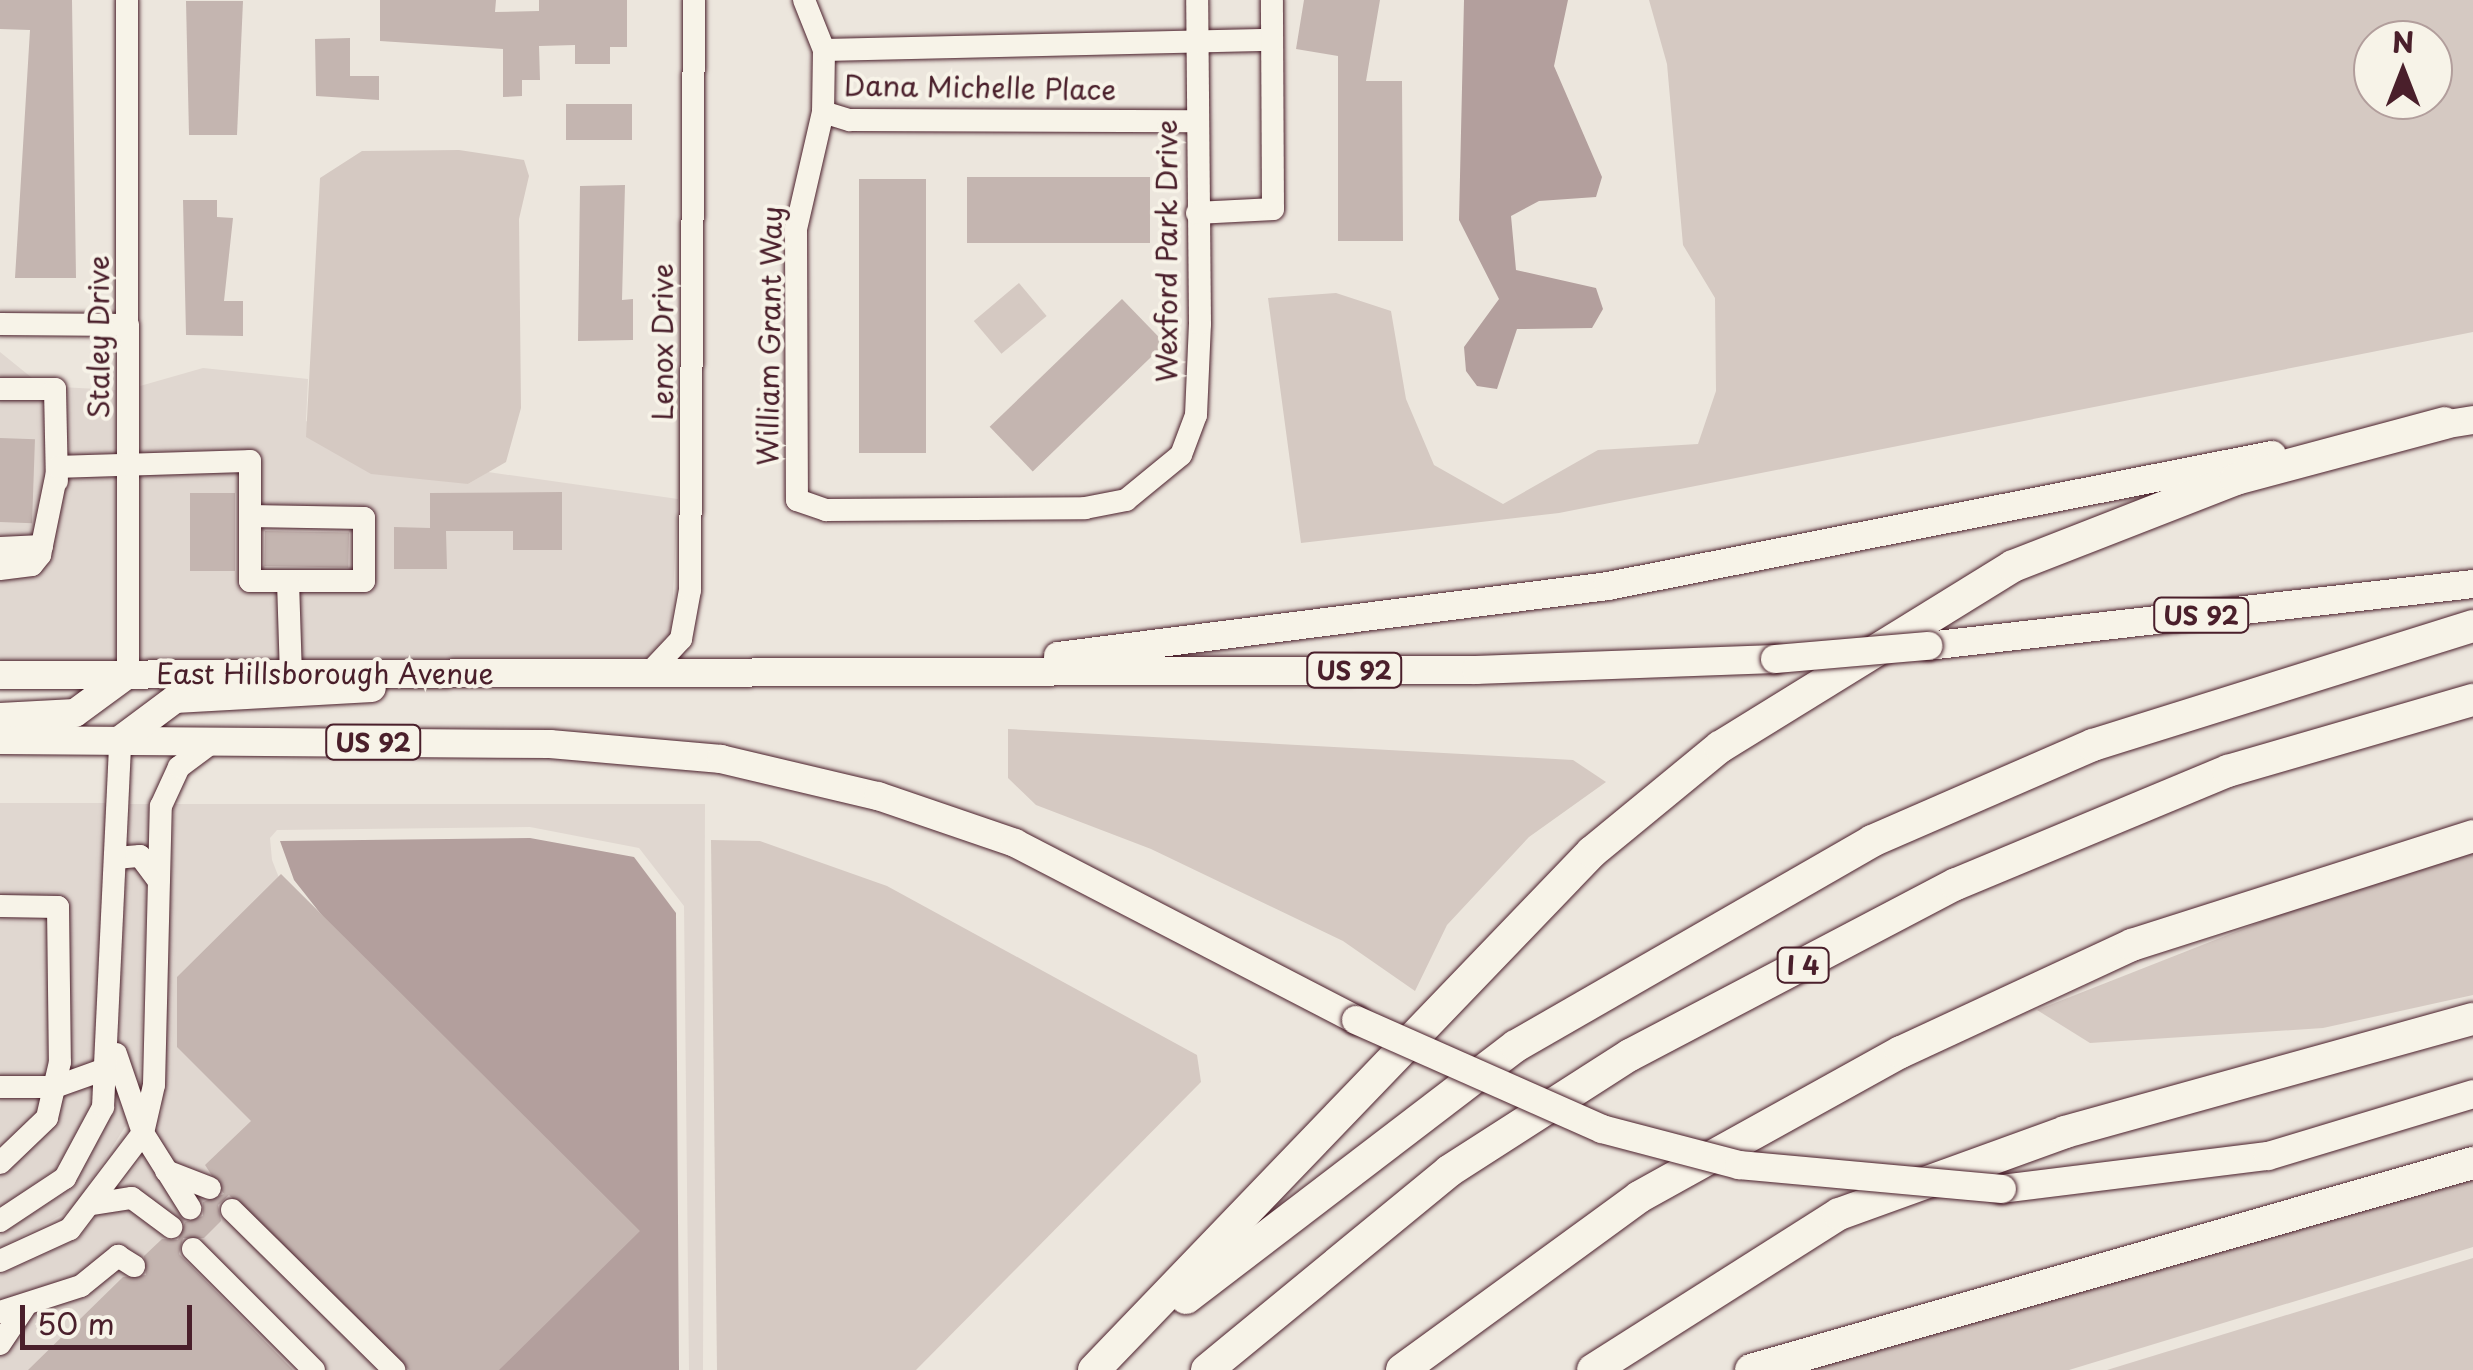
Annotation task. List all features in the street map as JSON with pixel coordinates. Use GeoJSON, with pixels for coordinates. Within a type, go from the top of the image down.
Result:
{"type":"FeatureCollection","features":[{"type":"Feature","properties":{"kind":"highway"},"geometry":{"type":"LineString","coordinates":[[1100,1364],[1578,866],[1720,747],[2013,566],[2236,479],[2459,422]]}},
{"type":"Feature","properties":{"kind":"highway"},"geometry":{"type":"LineString","coordinates":[[1100,1364],[1516,1046],[1872,841],[2094,745],[2473,626]]}},
{"type":"Feature","properties":{"kind":"highway","name":"I 4"},"geometry":{"type":"LineString","coordinates":[[1207,1370],[1450,1171],[1630,1055],[1992,869],[2228,771],[2473,700]]}},
{"type":"Feature","properties":{"kind":"highway"},"geometry":{"type":"LineString","coordinates":[[1402,1370],[1639,1197],[1901,1052],[2132,945],[2473,836]]}},
{"type":"Feature","properties":{"kind":"highway"},"geometry":{"type":"LineString","coordinates":[[1593,1370],[1838,1214],[2065,1132],[2473,1020]]}},
{"type":"Feature","properties":{"kind":"highway"},"geometry":{"type":"LineString","coordinates":[[1750,1370],[2473,1163]]}},
{"type":"Feature","properties":{"kind":"main road"},"geometry":{"type":"LineString","coordinates":[[932,672],[1608,586],[2459,422]]}},
{"type":"Feature","properties":{"kind":"main road","name":"US 92"},"geometry":{"type":"LineString","coordinates":[[651,671],[932,672],[1776,659],[1928,646],[2473,584]]}},
{"type":"Feature","properties":{"kind":"main road","name":"East Hillsborough Avenue"},"geometry":{"type":"LineString","coordinates":[[0,675],[651,671]]}},
{"type":"Feature","properties":{"kind":"main road"},"geometry":{"type":"LineString","coordinates":[[120,740],[175,699],[350,692],[416,673]]}},
{"type":"Feature","properties":{"kind":"main road"},"geometry":{"type":"LineString","coordinates":[[0,718],[74,713],[128,674]]}},
{"type":"Feature","properties":{"kind":"main road","name":"US 92"},"geometry":{"type":"LineString","coordinates":[[0,740],[626,749],[721,759],[878,796],[1014,842],[1356,1020],[1602,1129],[1739,1165],[2002,1189],[2268,1156],[2473,1094]]}},
{"type":"Feature","properties":{"kind":"main road"},"geometry":{"type":"LineString","coordinates":[[2375,1126],[2473,1103]]}},
{"type":"Feature","properties":{"kind":"street","name":"Staley Drive"},"geometry":{"type":"LineString","coordinates":[[127,0],[128,674]]}},
{"type":"Feature","properties":{"kind":"street","name":"Lenox Drive"},"geometry":{"type":"LineString","coordinates":[[651,671],[681,639],[690,590],[694,0]]}},
{"type":"Feature","properties":{"kind":"street","name":"William Grant Way"},"geometry":{"type":"LineString","coordinates":[[797,500],[796,230],[823,112],[824,50],[804,0]]}},
{"type":"Feature","properties":{"kind":"street","name":"Wexford Park Drive"},"geometry":{"type":"LineString","coordinates":[[797,500],[826,510],[1084,508],[1154,484],[1180,455],[1196,414],[1197,0]]}},
{"type":"Feature","properties":{"kind":"street"},"geometry":{"type":"LineString","coordinates":[[1196,214],[1273,209],[1272,0]]}},
{"type":"Feature","properties":{"kind":"street","name":"Dana Michelle Place"},"geometry":{"type":"LineString","coordinates":[[824,50],[1272,40]]}},
{"type":"Feature","properties":{"kind":"street","name":"Dana Michelle Place"},"geometry":{"type":"LineString","coordinates":[[823,112],[850,120],[1195,121]]}},
{"type":"Feature","properties":{"kind":"street"},"geometry":{"type":"LineString","coordinates":[[0,324],[128,325]]}},
{"type":"Feature","properties":{"kind":"street"},"geometry":{"type":"LineString","coordinates":[[0,389],[54,389],[58,468],[56,562],[0,572]]}},
{"type":"Feature","properties":{"kind":"street"},"geometry":{"type":"LineString","coordinates":[[58,468],[250,460],[250,516],[250,581],[364,581],[364,518],[250,516]]}},
{"type":"Feature","properties":{"kind":"street"},"geometry":{"type":"LineString","coordinates":[[0,572],[32,565],[42,546],[58,468]]}},
{"type":"Feature","properties":{"kind":"street"},"geometry":{"type":"LineString","coordinates":[[0,548],[42,546]]}},
{"type":"Feature","properties":{"kind":"street"},"geometry":{"type":"LineString","coordinates":[[288,581],[292,674]]}},
{"type":"Feature","properties":{"kind":"street"},"geometry":{"type":"LineString","coordinates":[[0,1222],[50,1194],[77,1161],[112,1057],[120,740]]}},
{"type":"Feature","properties":{"kind":"street"},"geometry":{"type":"LineString","coordinates":[[0,1262],[58,1238],[92,1204],[143,1133],[154,1085],[164,794],[180,767],[214,741]]}},
{"type":"Feature","properties":{"kind":"street"},"geometry":{"type":"LineString","coordinates":[[116,858],[140,856],[159,881]]}},
{"type":"Feature","properties":{"kind":"street"},"geometry":{"type":"LineString","coordinates":[[0,906],[58,907],[55,1086],[27,1145],[0,1162]]}},
{"type":"Feature","properties":{"kind":"street"},"geometry":{"type":"LineString","coordinates":[[0,1087],[55,1086],[112,1057]]}},
{"type":"Feature","properties":{"kind":"street"},"geometry":{"type":"LineString","coordinates":[[92,1204],[187,1204],[143,1133],[112,1057]]}},
{"type":"Feature","properties":{"kind":"street"},"geometry":{"type":"LineString","coordinates":[[166,1171],[210,1188]]}},
{"type":"Feature","properties":{"kind":"street"},"geometry":{"type":"LineString","coordinates":[[148,1204],[171,1226]]}},
{"type":"Feature","properties":{"kind":"street"},"geometry":{"type":"LineString","coordinates":[[232,1210],[394,1370]]}},
{"type":"Feature","properties":{"kind":"street"},"geometry":{"type":"LineString","coordinates":[[193,1249],[314,1370]]}},
{"type":"Feature","properties":{"kind":"street"},"geometry":{"type":"LineString","coordinates":[[0,1312],[81,1286],[118,1256],[134,1266]]}},
{"type":"Feature","properties":{"kind":"street"},"geometry":{"type":"LineString","coordinates":[[0,1344],[26,1306]]}},
{"type":"Feature","properties":{"kind":"shaded area"},"geometry":{"type":"Polygon","coordinates":[[[1464,0],[1568,0],[1554,66],[1602,177],[1596,197],[1539,201],[1511,216],[1516,270],[1596,288],[1603,309],[1592,328],[1517,329],[1497,389],[1477,386],[1466,371],[1464,347],[1499,299],[1459,220],[1464,0]]]}},
{"type":"Feature","properties":{"kind":"shaded area"},"geometry":{"type":"Polygon","coordinates":[[[1649,0],[2473,0],[2473,332],[1559,513],[1301,543],[1268,298],[1336,293],[1391,311],[1406,399],[1434,465],[1503,504],[1598,450],[1698,444],[1716,391],[1715,298],[1683,245],[1667,64],[1649,0]]]}},
{"type":"Feature","properties":{"kind":"shaded area"},"geometry":{"type":"Polygon","coordinates":[[[459,150],[524,160],[529,176],[519,219],[521,408],[506,462],[468,484],[371,474],[306,437],[320,178],[362,151],[459,150]]]}},
{"type":"Feature","properties":{"kind":"shaded area"},"geometry":{"type":"Polygon","coordinates":[[[1019,283],[1047,316],[1001,354],[974,321],[1019,283]]]}},
{"type":"Feature","properties":{"kind":"shaded area"},"geometry":{"type":"Polygon","coordinates":[[[0,352],[42,386],[116,390],[116,661],[0,661],[0,352]]]}},
{"type":"Feature","properties":{"kind":"shaded area"},"geometry":{"type":"Polygon","coordinates":[[[203,368],[308,379],[306,421],[468,484],[488,472],[678,499],[671,632],[647,658],[139,661],[140,386],[203,368]]]}},
{"type":"Feature","properties":{"kind":"shaded area"},"geometry":{"type":"Polygon","coordinates":[[[1008,729],[1573,760],[1606,782],[1529,837],[1447,925],[1415,991],[1343,941],[1151,849],[1036,805],[1008,778],[1008,729]]]}},
{"type":"Feature","properties":{"kind":"shaded area"},"geometry":{"type":"Polygon","coordinates":[[[0,803],[106,803],[92,1103],[56,1169],[0,1207],[0,803]]]}},
{"type":"Feature","properties":{"kind":"shaded area"},"geometry":{"type":"Polygon","coordinates":[[[130,804],[150,804],[139,1105],[73,1209],[0,1248],[0,1235],[74,1187],[115,1109],[130,804]]]}},
{"type":"Feature","properties":{"kind":"shaded area"},"geometry":{"type":"Polygon","coordinates":[[[174,804],[705,804],[703,1370],[689,1370],[684,906],[639,848],[530,827],[277,830],[270,838],[272,860],[472,1370],[0,1370],[0,1275],[78,1239],[137,1165],[162,1112],[174,804]]]}},
{"type":"Feature","properties":{"kind":"shaded area"},"geometry":{"type":"Polygon","coordinates":[[[530,838],[634,857],[676,913],[679,1370],[482,1370],[324,918],[294,880],[280,841],[530,838]]]}},
{"type":"Feature","properties":{"kind":"shaded area"},"geometry":{"type":"Polygon","coordinates":[[[711,840],[760,841],[887,886],[1197,1055],[1201,1082],[916,1370],[717,1370],[711,840]]]}},
{"type":"Feature","properties":{"kind":"shaded area"},"geometry":{"type":"Polygon","coordinates":[[[2473,849],[2473,995],[2323,1028],[2090,1043],[2037,1010],[2385,873],[2473,849]]]}},
{"type":"Feature","properties":{"kind":"shaded area"},"geometry":{"type":"Polygon","coordinates":[[[2473,1179],[2473,1247],[2069,1370],[1797,1370],[2473,1179]]]}},
{"type":"Feature","properties":{"kind":"shaded area"},"geometry":{"type":"Polygon","coordinates":[[[2473,1258],[2473,1370],[2107,1370],[2473,1258]]]}},
{"type":"Feature","properties":{"kind":"building"},"geometry":{"type":"Polygon","coordinates":[[[0,0],[72,0],[76,278],[15,278],[30,30],[0,29],[0,0]]]}},
{"type":"Feature","properties":{"kind":"building"},"geometry":{"type":"Polygon","coordinates":[[[380,0],[496,0],[495,12],[539,11],[539,0],[627,0],[627,47],[610,47],[610,64],[575,64],[575,45],[539,46],[540,80],[522,80],[522,96],[503,97],[503,49],[380,41],[380,0]]]}},
{"type":"Feature","properties":{"kind":"building"},"geometry":{"type":"Polygon","coordinates":[[[1304,0],[1380,0],[1366,81],[1402,81],[1403,241],[1338,241],[1338,56],[1296,49],[1304,0]]]}},
{"type":"Feature","properties":{"kind":"building"},"geometry":{"type":"Polygon","coordinates":[[[186,1],[243,1],[237,135],[189,135],[186,1]]]}},
{"type":"Feature","properties":{"kind":"building"},"geometry":{"type":"Polygon","coordinates":[[[350,38],[350,76],[379,76],[379,100],[316,96],[315,39],[350,38]]]}},
{"type":"Feature","properties":{"kind":"building"},"geometry":{"type":"Polygon","coordinates":[[[566,104],[632,104],[632,140],[566,140],[566,104]]]}},
{"type":"Feature","properties":{"kind":"building"},"geometry":{"type":"Polygon","coordinates":[[[967,177],[1150,177],[1150,243],[967,243],[967,177]]]}},
{"type":"Feature","properties":{"kind":"building"},"geometry":{"type":"Polygon","coordinates":[[[859,179],[926,179],[926,453],[859,453],[859,179]]]}},
{"type":"Feature","properties":{"kind":"building"},"geometry":{"type":"Polygon","coordinates":[[[625,185],[622,300],[633,299],[633,340],[578,341],[580,186],[625,185]]]}},
{"type":"Feature","properties":{"kind":"building"},"geometry":{"type":"Polygon","coordinates":[[[183,200],[217,200],[217,217],[233,218],[224,301],[243,301],[243,336],[186,335],[183,200]]]}},
{"type":"Feature","properties":{"kind":"building"},"geometry":{"type":"Polygon","coordinates":[[[1122,299],[1165,344],[1033,471],[990,427],[1122,299]]]}},
{"type":"Feature","properties":{"kind":"building"},"geometry":{"type":"Polygon","coordinates":[[[0,438],[35,439],[32,523],[0,522],[0,438]]]}},
{"type":"Feature","properties":{"kind":"building"},"geometry":{"type":"Polygon","coordinates":[[[562,492],[562,550],[513,550],[513,531],[446,531],[447,569],[394,569],[394,527],[430,528],[430,493],[562,492]]]}},
{"type":"Feature","properties":{"kind":"building"},"geometry":{"type":"Polygon","coordinates":[[[190,493],[235,493],[235,571],[190,571],[190,493]]]}},
{"type":"Feature","properties":{"kind":"building"},"geometry":{"type":"Polygon","coordinates":[[[265,531],[349,532],[348,567],[264,566],[265,531]]]}},
{"type":"Feature","properties":{"kind":"building"},"geometry":{"type":"Polygon","coordinates":[[[281,874],[640,1231],[499,1370],[409,1370],[229,1195],[218,1205],[221,1221],[204,1238],[183,1238],[179,1254],[293,1370],[28,1370],[123,1277],[146,1275],[144,1256],[162,1239],[178,1240],[185,1222],[203,1216],[203,1202],[224,1194],[205,1165],[251,1121],[177,1047],[177,977],[281,874]]]}}]}
